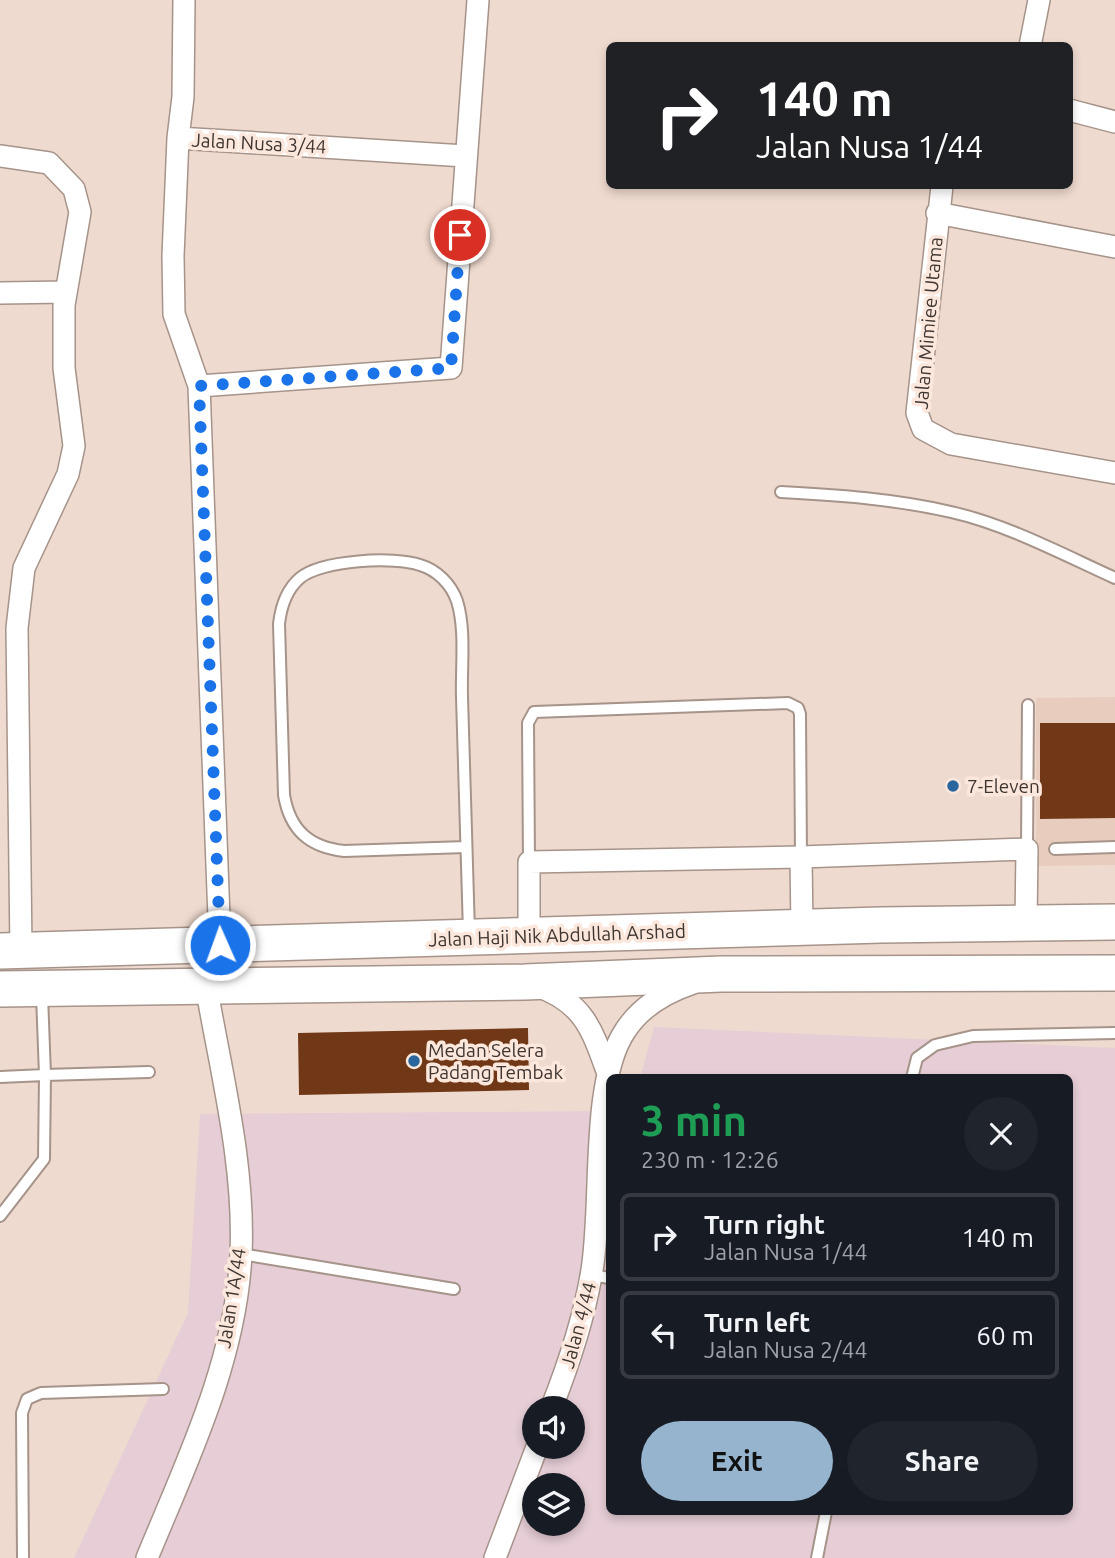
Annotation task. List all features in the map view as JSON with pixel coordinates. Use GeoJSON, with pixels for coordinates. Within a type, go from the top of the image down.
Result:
{"type":"FeatureCollection","features":[{"type":"Feature","properties":{"kind":"main road","name":"Jalan Haji Nik Abdullah Arshad"},"geometry":{"type":"LineString","coordinates":[[11,950],[1115,922]]}},
{"type":"Feature","properties":{"kind":"main road"},"geometry":{"type":"LineString","coordinates":[[0,989],[525,982],[721,974],[1115,973]]}},
{"type":"Feature","properties":{"kind":"street"},"geometry":{"type":"LineString","coordinates":[[178,138],[183,97],[184,0]]}},
{"type":"Feature","properties":{"kind":"street"},"geometry":{"type":"LineString","coordinates":[[199,386],[451,368],[478,0]]}},
{"type":"Feature","properties":{"kind":"street"},"geometry":{"type":"LineString","coordinates":[[1031,42],[1039,0]]}},
{"type":"Feature","properties":{"kind":"street"},"geometry":{"type":"LineString","coordinates":[[1073,111],[1115,122]]}},
{"type":"Feature","properties":{"kind":"street","name":"Jalan Nusa 3/44"},"geometry":{"type":"LineString","coordinates":[[220,945],[199,386],[174,314],[173,256],[178,138],[465,156]]}},
{"type":"Feature","properties":{"kind":"street"},"geometry":{"type":"LineString","coordinates":[[0,156],[50,163],[75,189],[80,212],[66,292],[64,368],[74,446],[68,474],[24,568],[18,628],[11,950]]}},
{"type":"Feature","properties":{"kind":"street","name":"Jalan Mimiee Utama"},"geometry":{"type":"LineString","coordinates":[[941,189],[917,413],[923,429],[951,444],[1115,473]]}},
{"type":"Feature","properties":{"kind":"street"},"geometry":{"type":"LineString","coordinates":[[937,213],[1115,247]]}},
{"type":"Feature","properties":{"kind":"street"},"geometry":{"type":"LineString","coordinates":[[0,293],[66,292]]}},
{"type":"Feature","properties":{"kind":"street"},"geometry":{"type":"LineString","coordinates":[[529,936],[529,862],[802,857],[1027,849],[1026,923]]}},
{"type":"Feature","properties":{"kind":"street"},"geometry":{"type":"LineString","coordinates":[[802,857],[802,928]]}},
{"type":"Feature","properties":{"kind":"street"},"geometry":{"type":"LineString","coordinates":[[607,1072],[625,1031],[649,1003],[677,988],[721,974]]}},
{"type":"Feature","properties":{"kind":"street"},"geometry":{"type":"LineString","coordinates":[[525,982],[557,993],[579,1011],[593,1031],[607,1072]]}},
{"type":"Feature","properties":{"kind":"street","name":"Jalan 1A/44"},"geometry":{"type":"LineString","coordinates":[[147,1558],[216,1383],[241,1255],[238,1172],[206,985]]}},
{"type":"Feature","properties":{"kind":"street","name":"Jalan 4/44"},"geometry":{"type":"LineString","coordinates":[[556,1396],[600,1277],[606,1101]]}},
{"type":"Feature","properties":{"kind":"street"},"geometry":{"type":"LineString","coordinates":[[495,1558],[532,1459]]}},
{"type":"Feature","properties":{"kind":"lane"},"geometry":{"type":"LineString","coordinates":[[781,492],[866,497],[952,512],[1000,527],[1115,578]]}},
{"type":"Feature","properties":{"kind":"lane"},"geometry":{"type":"LineString","coordinates":[[466,847],[344,852],[326,849],[309,841],[296,829],[287,813],[284,795],[279,624],[281,606],[289,590],[302,576],[318,567],[336,564],[400,562],[426,568],[448,584],[457,601],[460,618],[469,937]]}},
{"type":"Feature","properties":{"kind":"lane"},"geometry":{"type":"LineString","coordinates":[[529,862],[528,723],[534,712],[788,703],[799,708],[800,714],[802,857]]}},
{"type":"Feature","properties":{"kind":"lane"},"geometry":{"type":"LineString","coordinates":[[1027,849],[1028,705]]}},
{"type":"Feature","properties":{"kind":"lane"},"geometry":{"type":"LineString","coordinates":[[1055,849],[1115,847]]}},
{"type":"Feature","properties":{"kind":"lane"},"geometry":{"type":"LineString","coordinates":[[0,1216],[44,1159],[42,988]]}},
{"type":"Feature","properties":{"kind":"lane"},"geometry":{"type":"LineString","coordinates":[[913,1074],[917,1058],[935,1045],[960,1039],[1115,1033]]}},
{"type":"Feature","properties":{"kind":"lane"},"geometry":{"type":"LineString","coordinates":[[0,1077],[149,1072]]}},
{"type":"Feature","properties":{"kind":"lane"},"geometry":{"type":"LineString","coordinates":[[241,1255],[454,1290]]}},
{"type":"Feature","properties":{"kind":"lane"},"geometry":{"type":"LineString","coordinates":[[23,1558],[22,1413],[27,1399],[41,1393],[163,1389]]}},
{"type":"Feature","properties":{"kind":"lane"},"geometry":{"type":"LineString","coordinates":[[817,1558],[825,1515]]}},
{"type":"Feature","properties":{"kind":"shaded area"},"geometry":{"type":"Polygon","coordinates":[[[1115,697],[1115,865],[1036,866],[1036,698],[1115,697]]]}},
{"type":"Feature","properties":{"kind":"shaded area"},"geometry":{"type":"Polygon","coordinates":[[[654,1027],[1115,1048],[1115,1558],[74,1558],[188,1313],[200,1114],[606,1111],[606,1515],[1073,1515],[1073,1074],[641,1074],[654,1027]]]}},
{"type":"Feature","properties":{"kind":"building"},"geometry":{"type":"Polygon","coordinates":[[[1040,723],[1115,723],[1115,818],[1040,819],[1040,723]]]}},
{"type":"Feature","properties":{"kind":"building","name":"Medan Selera Padang Tembak"},"geometry":{"type":"Polygon","coordinates":[[[528,1028],[529,1090],[299,1095],[298,1033],[528,1028]]]}},
{"type":"Feature","properties":{"kind":"place","name":"7-Eleven"},"geometry":{"type":"Point","coordinates":[953,786]}},
{"type":"Feature","properties":{"kind":"place","name":"Medan Selera Padang Tembak"},"geometry":{"type":"Point","coordinates":[414,1061]}},
{"type":"Feature","properties":{"kind":"route"},"geometry":{"type":"LineString","coordinates":[[220,945],[199,386],[451,368],[460,235]]}}]}
